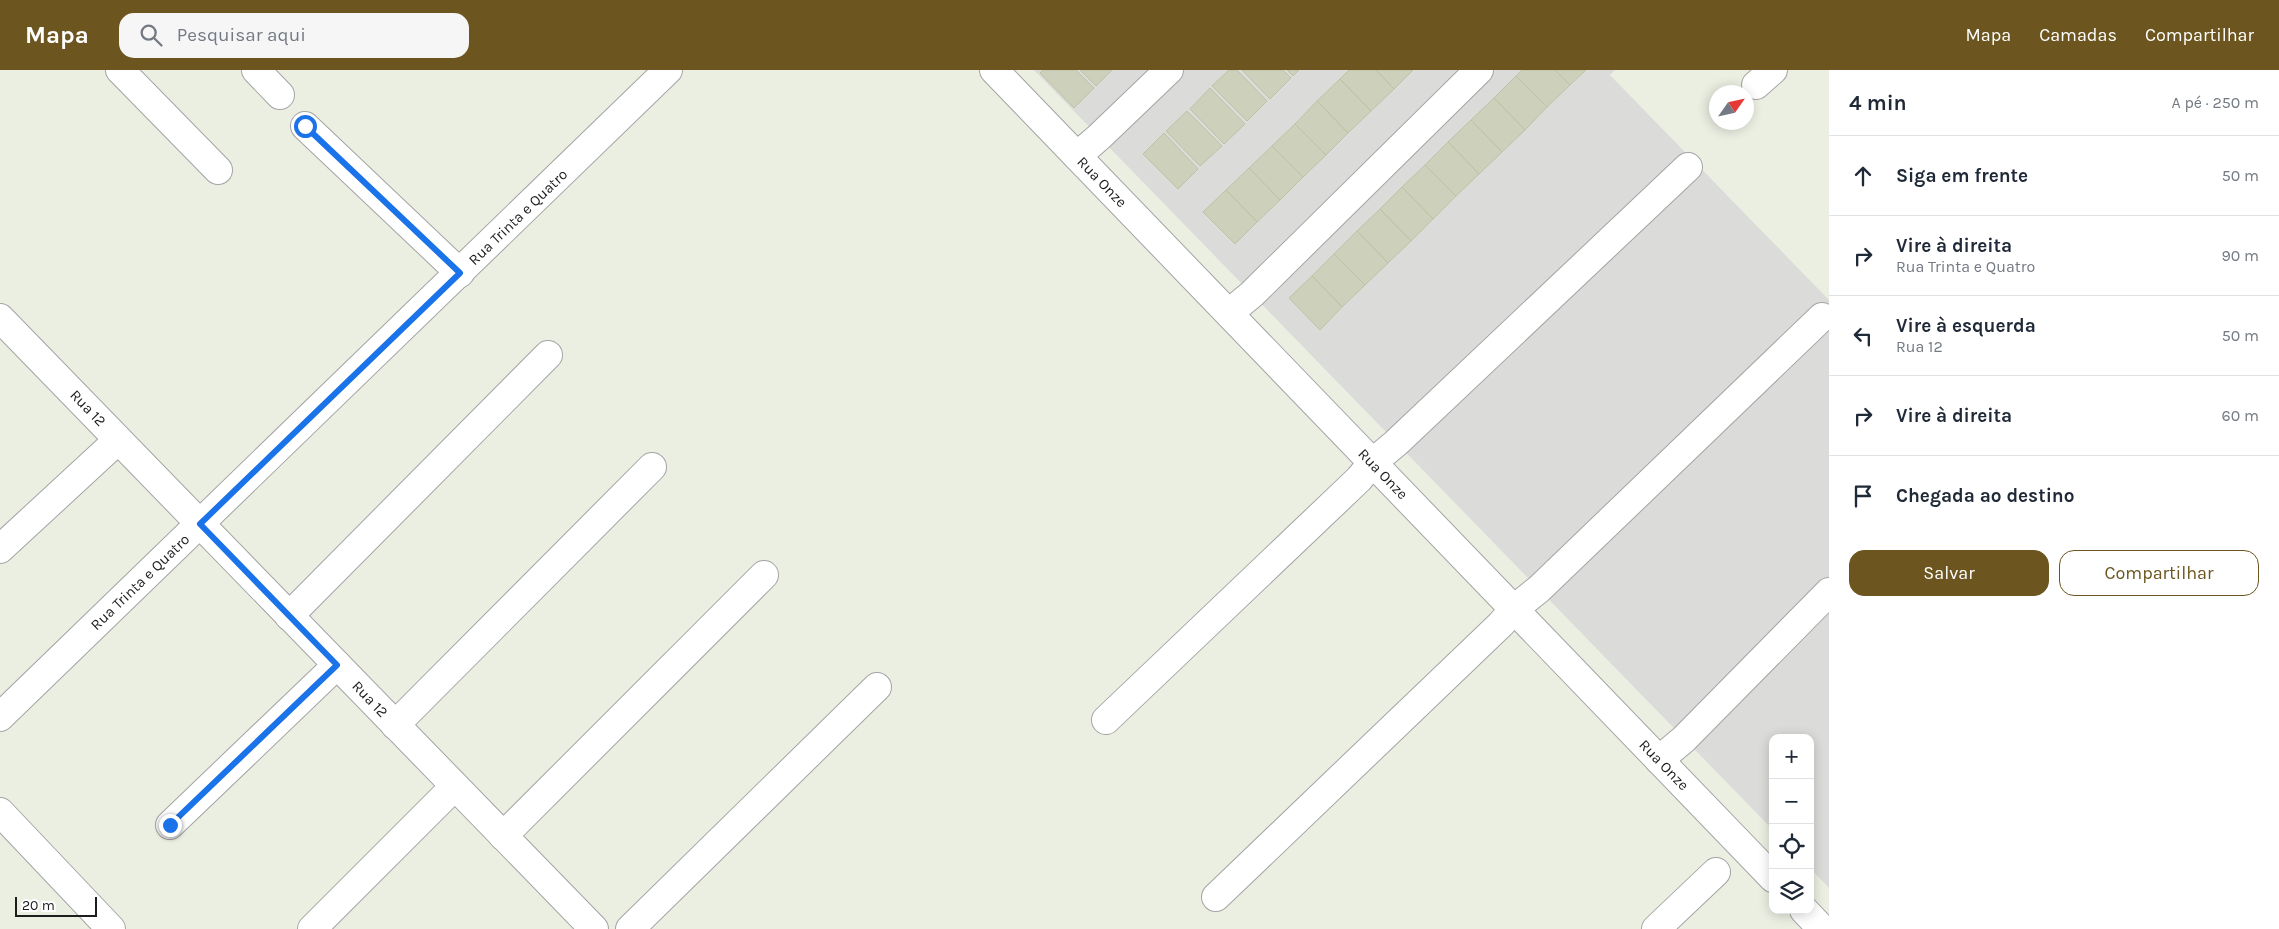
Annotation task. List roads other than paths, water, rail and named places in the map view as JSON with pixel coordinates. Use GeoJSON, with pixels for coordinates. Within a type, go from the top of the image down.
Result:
{"type":"FeatureCollection","features":[{"type":"Feature","properties":{"kind":"street"},"geometry":{"type":"LineString","coordinates":[[120,70],[218,170]]}},
{"type":"Feature","properties":{"kind":"street"},"geometry":{"type":"LineString","coordinates":[[256,70],[280,95]]}},
{"type":"Feature","properties":{"kind":"street","name":"Rua Trinta e Quatro"},"geometry":{"type":"LineString","coordinates":[[0,717],[668,70]]}},
{"type":"Feature","properties":{"kind":"street","name":"Rua Onze"},"geometry":{"type":"LineString","coordinates":[[994,70],[1769,874]]}},
{"type":"Feature","properties":{"kind":"street"},"geometry":{"type":"LineString","coordinates":[[1076,156],[1099,137],[1169,70]]}},
{"type":"Feature","properties":{"kind":"street"},"geometry":{"type":"LineString","coordinates":[[1228,313],[1252,294],[1479,70]]}},
{"type":"Feature","properties":{"kind":"street"},"geometry":{"type":"LineString","coordinates":[[305,126],[460,273]]}},
{"type":"Feature","properties":{"kind":"street"},"geometry":{"type":"LineString","coordinates":[[1106,720],[1359,479],[1372,463],[1396,443],[1688,167]]}},
{"type":"Feature","properties":{"kind":"street"},"geometry":{"type":"LineString","coordinates":[[1216,897],[1501,624],[1514,609],[1538,589],[1822,317]]}},
{"type":"Feature","properties":{"kind":"street","name":"Rua 12"},"geometry":{"type":"LineString","coordinates":[[0,318],[455,786],[588,927]]}},
{"type":"Feature","properties":{"kind":"street"},"geometry":{"type":"LineString","coordinates":[[289,616],[548,355]]}},
{"type":"Feature","properties":{"kind":"street"},"geometry":{"type":"LineString","coordinates":[[0,550],[118,440]]}},
{"type":"Feature","properties":{"kind":"street"},"geometry":{"type":"LineString","coordinates":[[395,724],[652,468]]}},
{"type":"Feature","properties":{"kind":"street"},"geometry":{"type":"LineString","coordinates":[[503,836],[764,575]]}},
{"type":"Feature","properties":{"kind":"street"},"geometry":{"type":"LineString","coordinates":[[1659,760],[1684,739],[1829,592]]}},
{"type":"Feature","properties":{"kind":"street"},"geometry":{"type":"LineString","coordinates":[[170,825],[337,665]]}},
{"type":"Feature","properties":{"kind":"street"},"geometry":{"type":"LineString","coordinates":[[630,929],[877,687]]}},
{"type":"Feature","properties":{"kind":"street"},"geometry":{"type":"LineString","coordinates":[[312,929],[455,786]]}},
{"type":"Feature","properties":{"kind":"street"},"geometry":{"type":"LineString","coordinates":[[0,812],[111,929]]}},
{"type":"Feature","properties":{"kind":"street"},"geometry":{"type":"LineString","coordinates":[[1656,929],[1716,872]]}},
{"type":"Feature","properties":{"kind":"street"},"geometry":{"type":"LineString","coordinates":[[1808,914],[1822,929]]}}]}
